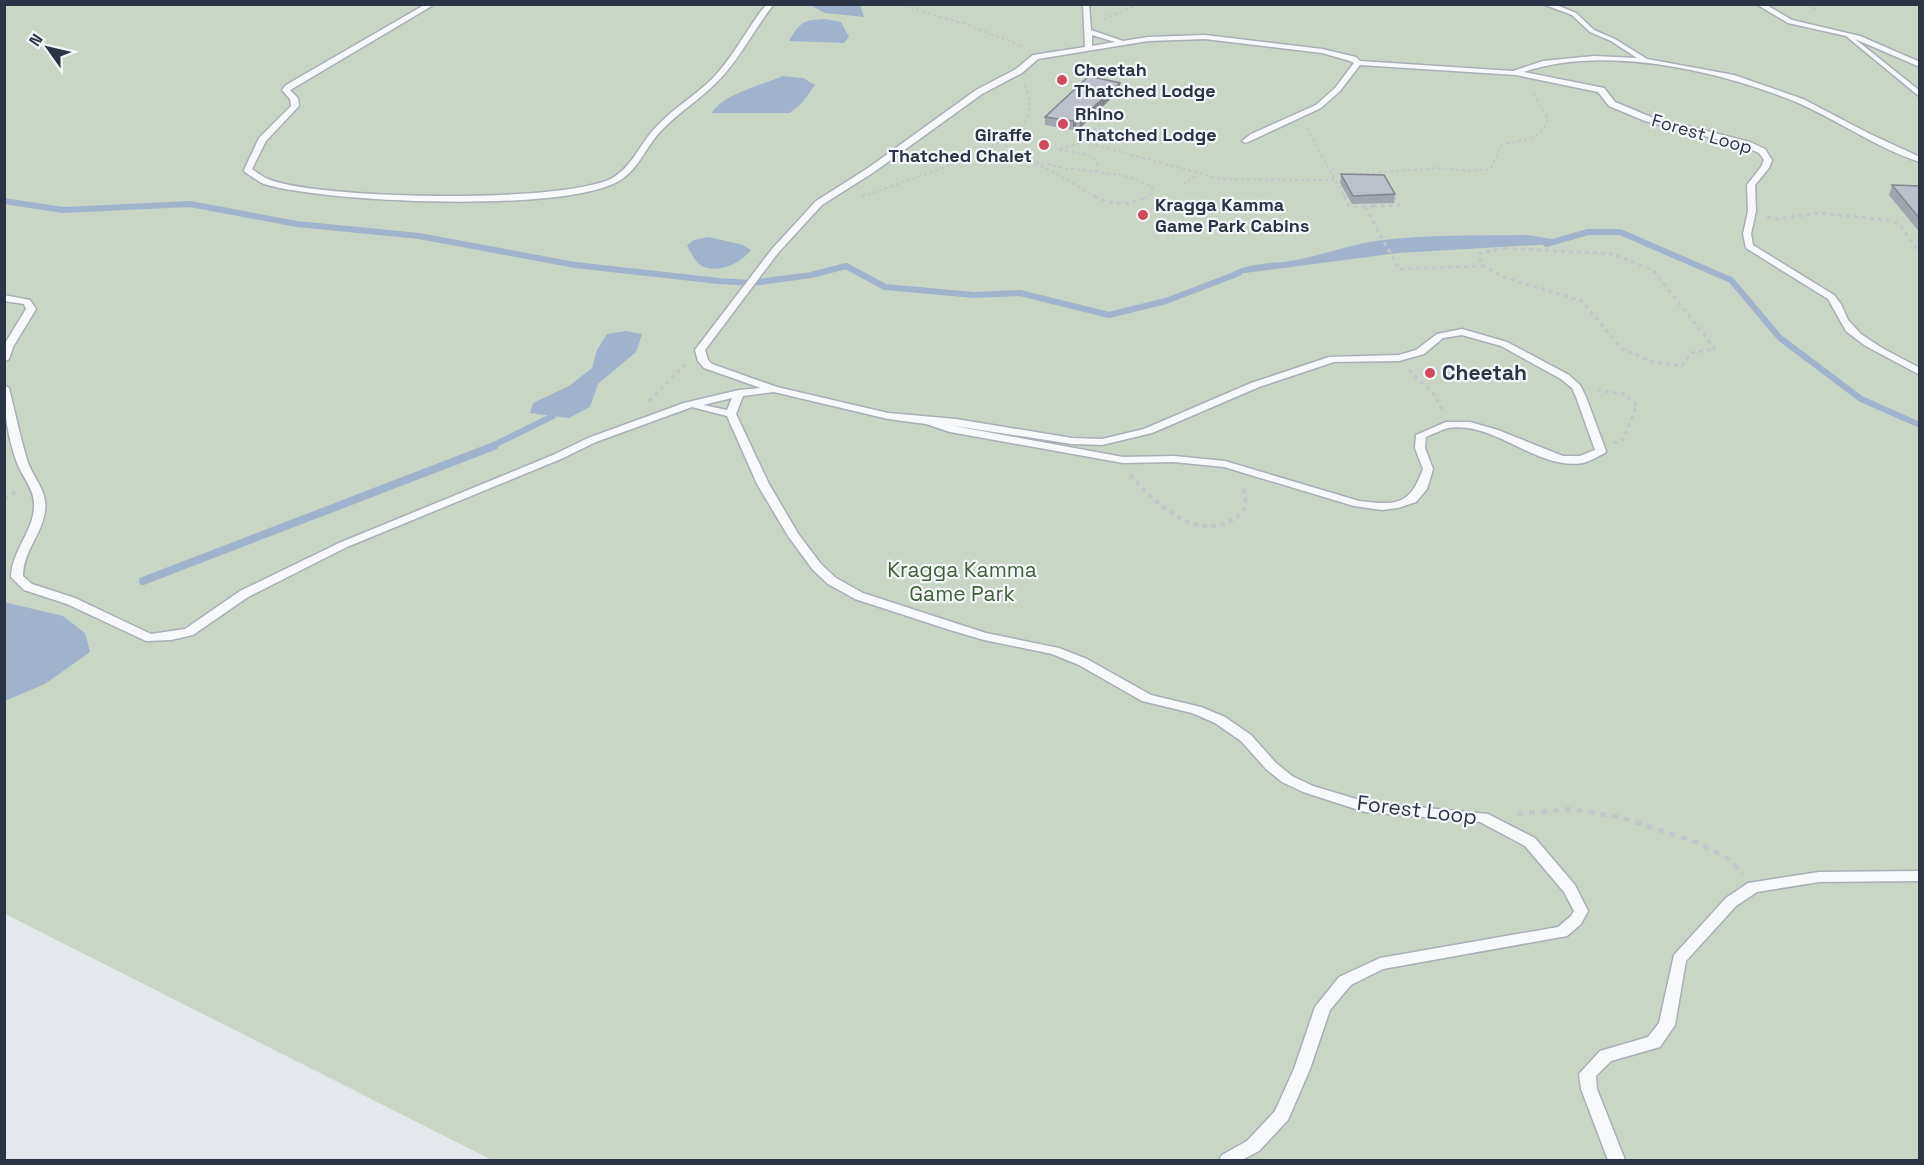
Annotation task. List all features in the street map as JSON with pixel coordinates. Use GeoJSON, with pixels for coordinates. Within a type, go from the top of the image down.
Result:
{"type":"FeatureCollection","features":[{"type":"Feature","properties":{"kind":"lane"},"geometry":{"type":"LineString","coordinates":[[432,4],[289,87],[286,90],[294,98],[295,106],[262,140],[248,170],[250,175],[273,184],[298,188],[383,197],[434,199],[546,195],[596,187],[610,182],[630,168],[657,130],[716,79],[756,20],[771,4]]}},
{"type":"Feature","properties":{"kind":"lane"},"geometry":{"type":"LineString","coordinates":[[1086,4],[1089,48]]}},
{"type":"Feature","properties":{"kind":"lane"},"geometry":{"type":"LineString","coordinates":[[1546,4],[1574,14],[1592,31],[1613,40],[1646,61]]}},
{"type":"Feature","properties":{"kind":"lane"},"geometry":{"type":"LineString","coordinates":[[1759,4],[1790,22],[1872,41],[1920,65]]}},
{"type":"Feature","properties":{"kind":"lane"},"geometry":{"type":"LineString","coordinates":[[1089,32],[1124,42]]}},
{"type":"Feature","properties":{"kind":"lane"},"geometry":{"type":"LineString","coordinates":[[1844,33],[1920,95]]}},
{"type":"Feature","properties":{"kind":"lane"},"geometry":{"type":"LineString","coordinates":[[928,422],[950,429],[1123,460],[1203,461],[1246,471],[1358,504],[1382,507],[1398,506],[1412,500],[1420,489],[1428,469],[1420,448],[1421,435],[1432,428],[1450,423],[1492,431],[1547,456],[1563,460],[1594,456],[1601,451],[1575,387],[1565,377],[1504,344],[1462,332],[1440,336],[1420,352],[1399,358],[1333,359],[1255,385],[1148,432],[1101,442],[1072,441],[956,422],[928,422],[888,416],[774,389],[708,366],[703,361],[700,350],[775,251],[819,203],[871,170],[979,92],[1019,71],[1027,62],[1044,54],[1124,42],[1205,37],[1322,51],[1353,58],[1358,63],[1514,72],[1543,63],[1594,58],[1646,61],[1731,77],[1800,101],[1867,136],[1920,160]]}},
{"type":"Feature","properties":{"kind":"lane"},"geometry":{"type":"LineString","coordinates":[[1246,141],[1265,129],[1313,110],[1343,86],[1358,63]]}},
{"type":"Feature","properties":{"kind":"lane","name":"Forest Loop"},"geometry":{"type":"LineString","coordinates":[[1514,72],[1533,74],[1601,90],[1612,104],[1648,119],[1747,144],[1762,151],[1768,160],[1766,168],[1751,185],[1751,216],[1748,221],[1747,234],[1749,246],[1831,297],[1840,306],[1844,321],[1853,331],[1920,372]]}},
{"type":"Feature","properties":{"kind":"lane"},"geometry":{"type":"LineString","coordinates":[[4,298],[27,302],[31,309],[8,347],[4,359]]}},
{"type":"Feature","properties":{"kind":"lane"},"geometry":{"type":"LineString","coordinates":[[4,388],[22,463],[40,501],[38,521],[15,565],[17,577],[28,587],[70,602],[150,638],[189,632],[244,594],[343,544],[557,457],[592,440],[688,405],[739,393],[774,389]]}},
{"type":"Feature","properties":{"kind":"lane"},"geometry":{"type":"LineString","coordinates":[[688,405],[714,408],[731,414],[739,393]]}},
{"type":"Feature","properties":{"kind":"lane","name":"Forest Loop"},"geometry":{"type":"LineString","coordinates":[[731,414],[763,484],[794,536],[817,567],[832,581],[859,596],[964,630],[1055,651],[1083,662],[1147,698],[1196,710],[1220,720],[1246,738],[1271,766],[1287,779],[1308,789],[1365,807],[1483,817],[1530,842],[1570,889],[1581,911],[1576,920],[1562,932],[1380,964],[1345,981],[1323,1007],[1302,1069],[1282,1115],[1253,1146],[1228,1161]]}},
{"type":"Feature","properties":{"kind":"lane"},"geometry":{"type":"LineString","coordinates":[[1099,454],[1101,442]]}},
{"type":"Feature","properties":{"kind":"lane"},"geometry":{"type":"LineString","coordinates":[[1616,1161],[1589,1089],[1587,1074],[1606,1056],[1654,1042],[1667,1025],[1679,959],[1731,902],[1753,887],[1819,877],[1920,876]]}},
{"type":"Feature","properties":{"kind":"path"},"geometry":{"type":"LineString","coordinates":[[899,4],[971,26],[1044,54]]}},
{"type":"Feature","properties":{"kind":"path"},"geometry":{"type":"LineString","coordinates":[[1088,24],[1139,4]]}},
{"type":"Feature","properties":{"kind":"path"},"geometry":{"type":"LineString","coordinates":[[856,199],[923,174],[1000,141],[1024,123],[1031,99],[1019,71]]}},
{"type":"Feature","properties":{"kind":"path"},"geometry":{"type":"LineString","coordinates":[[1360,174],[1440,168],[1470,171],[1490,169],[1495,161],[1496,152],[1503,144],[1530,140],[1546,127],[1548,118],[1543,106],[1514,72]]}},
{"type":"Feature","properties":{"kind":"path"},"geometry":{"type":"LineString","coordinates":[[1084,142],[1099,125],[1106,112],[1105,109],[1091,102]]}},
{"type":"Feature","properties":{"kind":"path"},"geometry":{"type":"LineString","coordinates":[[1313,110],[1307,129],[1333,180],[1341,189],[1350,207],[1399,206],[1395,198]]}},
{"type":"Feature","properties":{"kind":"path"},"geometry":{"type":"LineString","coordinates":[[1093,124],[1099,125]]}},
{"type":"Feature","properties":{"kind":"path"},"geometry":{"type":"LineString","coordinates":[[1000,141],[1023,159],[1051,171],[1085,194],[1104,201],[1133,203],[1152,193],[1152,186],[1140,179],[1098,171],[1050,166],[1023,159]]}},
{"type":"Feature","properties":{"kind":"path"},"geometry":{"type":"LineString","coordinates":[[1098,171],[1097,160],[1089,155],[1059,150],[1084,142],[1228,180],[1333,180]]}},
{"type":"Feature","properties":{"kind":"path"},"geometry":{"type":"LineString","coordinates":[[1183,184],[1200,174]]}},
{"type":"Feature","properties":{"kind":"path"},"geometry":{"type":"LineString","coordinates":[[1365,207],[1399,268],[1483,266],[1506,278],[1582,301],[1622,349],[1653,362],[1682,366],[1691,353],[1714,349],[1653,270],[1613,254],[1505,248],[1478,254],[1483,266]]}},
{"type":"Feature","properties":{"kind":"path"},"geometry":{"type":"LineString","coordinates":[[1751,216],[1778,219],[1834,213],[1889,220],[1900,225],[1920,254]]}},
{"type":"Feature","properties":{"kind":"path"},"geometry":{"type":"LineString","coordinates":[[644,405],[700,350]]}},
{"type":"Feature","properties":{"kind":"path"},"geometry":{"type":"LineString","coordinates":[[1399,358],[1432,392],[1450,423]]}},
{"type":"Feature","properties":{"kind":"path"},"geometry":{"type":"LineString","coordinates":[[1575,387],[1620,391],[1629,396],[1637,405],[1623,440],[1609,444],[1601,451]]}},
{"type":"Feature","properties":{"kind":"path"},"geometry":{"type":"LineString","coordinates":[[1123,460],[1129,475],[1144,491],[1188,523],[1202,526],[1224,526],[1238,517],[1245,508],[1246,498],[1242,484],[1246,471]]}},
{"type":"Feature","properties":{"kind":"path"},"geometry":{"type":"LineString","coordinates":[[1483,817],[1571,809],[1623,818],[1699,843],[1727,858],[1753,887]]}},
{"type":"Feature","properties":{"kind":"green space","name":"Kragga Kamma Game Park"},"geometry":{"type":"Polygon","coordinates":[[[4,5],[1919,5],[1919,1160],[492,1160],[5,914],[4,5]]]}},
{"type":"Feature","properties":{"kind":"water"},"geometry":{"type":"Polygon","coordinates":[[[810,5],[860,5],[864,17],[825,13],[810,5]]]}},
{"type":"Feature","properties":{"kind":"water"},"geometry":{"type":"Polygon","coordinates":[[[825,19],[841,22],[849,37],[844,43],[789,41],[803,23],[825,19]]]}},
{"type":"Feature","properties":{"kind":"water"},"geometry":{"type":"Polygon","coordinates":[[[783,76],[803,78],[815,85],[802,103],[790,113],[712,113],[733,95],[783,76]]]}},
{"type":"Feature","properties":{"kind":"water"},"geometry":{"type":"Polygon","coordinates":[[[1528,235],[1551,239],[1553,244],[1398,253],[1229,275],[1259,264],[1302,259],[1376,241],[1433,236],[1528,235]]]}},
{"type":"Feature","properties":{"kind":"water"},"geometry":{"type":"Polygon","coordinates":[[[709,237],[743,245],[751,250],[730,266],[710,269],[696,260],[687,245],[694,240],[709,237]]]}},
{"type":"Feature","properties":{"kind":"water"},"geometry":{"type":"Polygon","coordinates":[[[626,331],[642,334],[636,352],[598,384],[590,407],[569,418],[530,413],[533,403],[569,386],[592,368],[597,350],[607,334],[626,331]]]}},
{"type":"Feature","properties":{"kind":"water"},"geometry":{"type":"Polygon","coordinates":[[[4,602],[63,616],[85,633],[90,652],[45,684],[5,701],[4,602]]]}},
{"type":"Feature","properties":{"kind":"building"},"geometry":{"type":"Polygon","coordinates":[[[1089,76],[1120,83],[1080,119],[1073,121],[1045,117],[1089,76]]]}},
{"type":"Feature","properties":{"kind":"building"},"geometry":{"type":"Polygon","coordinates":[[[1341,174],[1384,175],[1395,194],[1353,196],[1341,174]]]}},
{"type":"Feature","properties":{"kind":"building"},"geometry":{"type":"Polygon","coordinates":[[[1892,185],[1920,186],[1920,219],[1892,185]]]}},
{"type":"Feature","properties":{"kind":"waterway"},"geometry":{"type":"LineString","coordinates":[[4,201],[63,210],[190,204],[297,224],[419,236],[575,265],[719,281],[752,283],[811,275],[846,266],[885,287],[974,295],[1020,293],[1109,315],[1166,301],[1239,273]]}},
{"type":"Feature","properties":{"kind":"waterway"},"geometry":{"type":"LineString","coordinates":[[1546,244],[1588,232],[1620,232],[1731,280],[1780,338],[1861,399],[1920,425]]}},
{"type":"Feature","properties":{"kind":"waterway"},"geometry":{"type":"LineString","coordinates":[[490,447],[553,416]]}},
{"type":"Feature","properties":{"kind":"waterway"},"geometry":{"type":"LineString","coordinates":[[143,581],[494,446]]}},
{"type":"Feature","properties":{"kind":"place","name":"Cheetah Thatched Lodge"},"geometry":{"type":"Point","coordinates":[1062,80]}},
{"type":"Feature","properties":{"kind":"place","name":"Rhino Thatched Lodge"},"geometry":{"type":"Point","coordinates":[1063,124]}},
{"type":"Feature","properties":{"kind":"place","name":"Giraffe Thatched Chalet"},"geometry":{"type":"Point","coordinates":[1044,145]}},
{"type":"Feature","properties":{"kind":"place","name":"Kragga Kamma Game Park Cabins"},"geometry":{"type":"Point","coordinates":[1143,215]}},
{"type":"Feature","properties":{"kind":"place","name":"Cheetah"},"geometry":{"type":"Point","coordinates":[1430,373]}}]}
